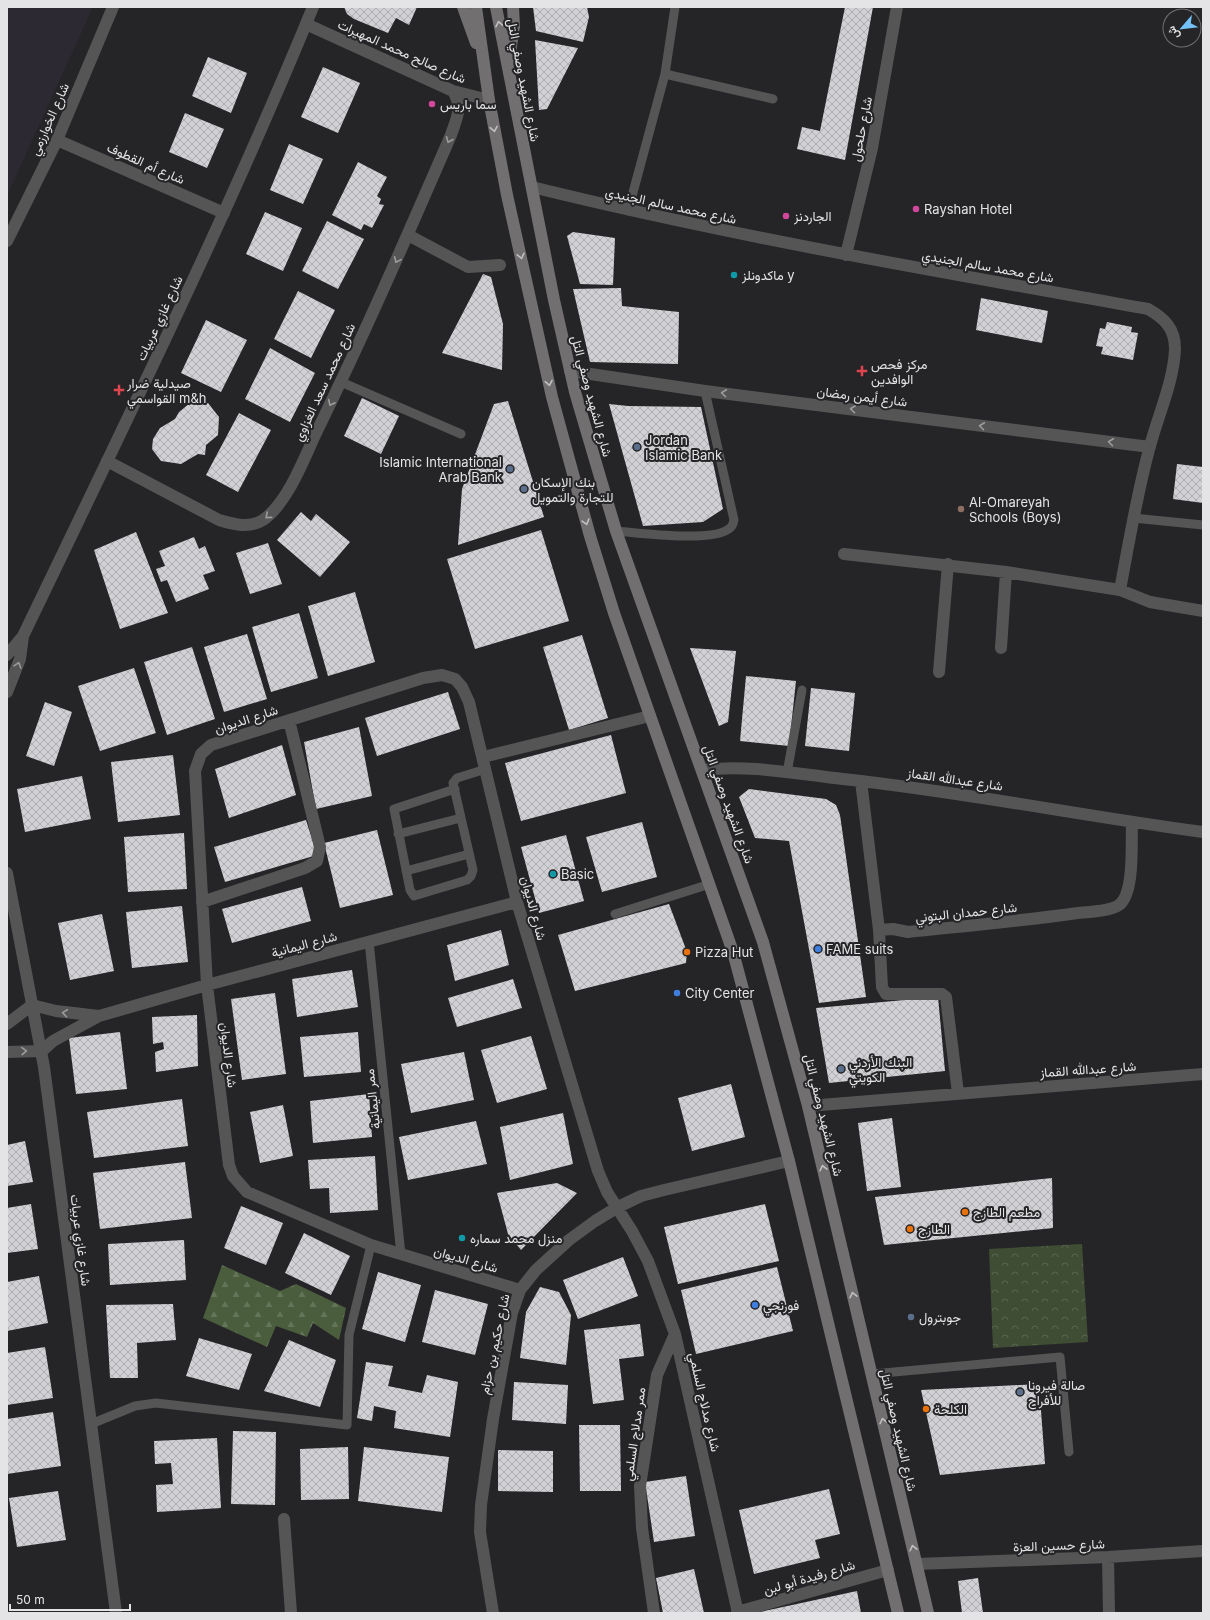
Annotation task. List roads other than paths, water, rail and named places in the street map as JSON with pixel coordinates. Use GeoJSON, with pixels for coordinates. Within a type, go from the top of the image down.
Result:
{"type":"FeatureCollection","features":[{"type":"Feature","properties":{"kind":"main road"},"geometry":{"type":"LineString","coordinates":[[463,7],[484,64]]}},
{"type":"Feature","properties":{"kind":"main road"},"geometry":{"type":"LineString","coordinates":[[476,7],[489,100],[507,195],[552,397],[595,550],[650,716],[733,952],[789,1161],[898,1613]]}},
{"type":"Feature","properties":{"kind":"main road","name":"شارع الشهيد وصفي التل"},"geometry":{"type":"LineString","coordinates":[[496,7],[554,300],[570,371],[616,531],[763,942],[808,1106],[928,1613]]}},
{"type":"Feature","properties":{"kind":"main road"},"geometry":{"type":"LineString","coordinates":[[508,69],[514,26],[513,7]]}},
{"type":"Feature","properties":{"kind":"street","name":"شارع الخوارزمي"},"geometry":{"type":"LineString","coordinates":[[7,241],[11,220],[57,140],[113,7]]}},
{"type":"Feature","properties":{"kind":"street","name":"شارع غازي عربيات"},"geometry":{"type":"LineString","coordinates":[[7,655],[23,636],[107,461],[224,213],[313,7]]}},
{"type":"Feature","properties":{"kind":"street","name":"شارع حلحول"},"geometry":{"type":"LineString","coordinates":[[846,255],[872,148],[897,7]]}},
{"type":"Feature","properties":{"kind":"street","name":"شارع صالح محمد المهيرات"},"geometry":{"type":"LineString","coordinates":[[306,24],[453,91],[489,100]]}},
{"type":"Feature","properties":{"kind":"street","name":"شارع محمد سعد الغزاوي"},"geometry":{"type":"LineString","coordinates":[[107,461],[219,520],[235,525],[251,525],[262,521],[277,509],[342,382],[408,235],[459,113],[458,99],[453,91]]}},
{"type":"Feature","properties":{"kind":"street","name":"شارع أم القطوف"},"geometry":{"type":"LineString","coordinates":[[57,140],[224,213]]}},
{"type":"Feature","properties":{"kind":"street","name":"شارع محمد سالم الجنيدي"},"geometry":{"type":"LineString","coordinates":[[532,187],[628,211],[846,255],[1148,309],[1162,317],[1172,330],[1175,348],[1172,370],[1150,448],[1133,518],[1120,590]]}},
{"type":"Feature","properties":{"kind":"street"},"geometry":{"type":"LineString","coordinates":[[408,235],[468,267],[500,265]]}},
{"type":"Feature","properties":{"kind":"street","name":"شارع أيمن رمضان"},"geometry":{"type":"LineString","coordinates":[[570,371],[705,391],[1150,448]]}},
{"type":"Feature","properties":{"kind":"street"},"geometry":{"type":"LineString","coordinates":[[844,554],[948,564],[1120,590],[1150,602],[1203,611]]}},
{"type":"Feature","properties":{"kind":"street"},"geometry":{"type":"LineString","coordinates":[[939,672],[948,564]]}},
{"type":"Feature","properties":{"kind":"street"},"geometry":{"type":"LineString","coordinates":[[1001,648],[1006,572]]}},
{"type":"Feature","properties":{"kind":"street","name":"شارع غازي عربيات"},"geometry":{"type":"LineString","coordinates":[[7,692],[15,676],[20,659],[23,636]]}},
{"type":"Feature","properties":{"kind":"street","name":"شارع الديوان"},"geometry":{"type":"LineString","coordinates":[[520,1290],[371,1245],[247,1192],[240,1186],[233,1176],[229,1165],[207,985],[195,771],[201,754],[211,745],[423,678],[442,675],[455,679],[462,688],[469,702],[517,902],[598,1171],[607,1192],[618,1207]]}},
{"type":"Feature","properties":{"kind":"street"},"geometry":{"type":"LineString","coordinates":[[483,757],[650,716]]}},
{"type":"Feature","properties":{"kind":"street"},"geometry":{"type":"LineString","coordinates":[[202,902],[305,868],[317,861],[320,847],[289,720]]}},
{"type":"Feature","properties":{"kind":"street","name":"شارع عبدالله القماز"},"geometry":{"type":"LineString","coordinates":[[702,770],[734,768],[787,772],[861,781],[992,798],[1132,823],[1203,832]]}},
{"type":"Feature","properties":{"kind":"street"},"geometry":{"type":"LineString","coordinates":[[861,781],[879,930],[882,987],[884,992],[889,996],[942,994],[946,997],[958,1093]]}},
{"type":"Feature","properties":{"kind":"street","name":"شارع حمدان البتوني"},"geometry":{"type":"LineString","coordinates":[[879,930],[908,932],[1059,916],[1105,910],[1119,906],[1126,897],[1130,883],[1132,823]]}},
{"type":"Feature","properties":{"kind":"street","name":"شارع غازي عربيات"},"geometry":{"type":"LineString","coordinates":[[7,873],[42,1050],[116,1613]]}},
{"type":"Feature","properties":{"kind":"street","name":"شارع اليمانية"},"geometry":{"type":"LineString","coordinates":[[42,1050],[53,1041],[99,1016],[207,985],[517,902]]}},
{"type":"Feature","properties":{"kind":"street"},"geometry":{"type":"LineString","coordinates":[[7,1024],[32,1005]]}},
{"type":"Feature","properties":{"kind":"street","name":"شارع اليمانية"},"geometry":{"type":"LineString","coordinates":[[32,1005],[56,1011],[99,1016]]}},
{"type":"Feature","properties":{"kind":"street"},"geometry":{"type":"LineString","coordinates":[[7,1052],[42,1050]]}},
{"type":"Feature","properties":{"kind":"street","name":"شارع عبدالله القماز"},"geometry":{"type":"LineString","coordinates":[[808,1106],[1203,1074]]}},
{"type":"Feature","properties":{"kind":"street","name":"شارع حكيم بن حزام"},"geometry":{"type":"LineString","coordinates":[[493,1613],[480,1532],[481,1504],[493,1419],[512,1313],[520,1290],[536,1270],[569,1240],[595,1221],[618,1207],[641,1196],[789,1161]]}},
{"type":"Feature","properties":{"kind":"street","name":"شارع مدلاج السلمي"},"geometry":{"type":"LineString","coordinates":[[618,1207],[648,1261],[675,1334],[738,1613]]}},
{"type":"Feature","properties":{"kind":"street","name":"ممر مدلاج السلمي"},"geometry":{"type":"LineString","coordinates":[[654,1613],[652,1590],[642,1528],[640,1486],[657,1375],[675,1334]]}},
{"type":"Feature","properties":{"kind":"street"},"geometry":{"type":"LineString","coordinates":[[284,1519],[291,1613]]}},
{"type":"Feature","properties":{"kind":"street","name":"شارع حسين العزة"},"geometry":{"type":"LineString","coordinates":[[917,1564],[1108,1557],[1203,1551]]}},
{"type":"Feature","properties":{"kind":"street"},"geometry":{"type":"LineString","coordinates":[[1108,1557],[1109,1613]]}},
{"type":"Feature","properties":{"kind":"street","name":"شارع رفيدة أبو لبن"},"geometry":{"type":"LineString","coordinates":[[738,1613],[888,1570]]}},
{"type":"Feature","properties":{"kind":"lane"},"geometry":{"type":"LineString","coordinates":[[628,211],[665,74],[675,7]]}},
{"type":"Feature","properties":{"kind":"lane"},"geometry":{"type":"LineString","coordinates":[[665,74],[773,99]]}},
{"type":"Feature","properties":{"kind":"lane"},"geometry":{"type":"LineString","coordinates":[[342,382],[461,434]]}},
{"type":"Feature","properties":{"kind":"lane"},"geometry":{"type":"LineString","coordinates":[[616,531],[692,537],[717,533],[730,529],[733,525],[734,520],[726,477],[705,391]]}},
{"type":"Feature","properties":{"kind":"lane"},"geometry":{"type":"LineString","coordinates":[[1133,518],[1203,525]]}},
{"type":"Feature","properties":{"kind":"lane"},"geometry":{"type":"LineString","coordinates":[[787,772],[802,690]]}},
{"type":"Feature","properties":{"kind":"lane"},"geometry":{"type":"LineString","coordinates":[[455,789],[394,809],[410,890],[414,896],[467,880],[471,876],[473,870],[454,783],[457,778],[486,769]]}},
{"type":"Feature","properties":{"kind":"lane"},"geometry":{"type":"LineString","coordinates":[[398,834],[461,818]]}},
{"type":"Feature","properties":{"kind":"lane"},"geometry":{"type":"LineString","coordinates":[[406,871],[469,854]]}},
{"type":"Feature","properties":{"kind":"lane"},"geometry":{"type":"LineString","coordinates":[[615,914],[710,884]]}},
{"type":"Feature","properties":{"kind":"lane","name":"ممر اليمانية"},"geometry":{"type":"LineString","coordinates":[[369,941],[401,1255]]}},
{"type":"Feature","properties":{"kind":"lane"},"geometry":{"type":"LineString","coordinates":[[91,1424],[135,1406],[156,1403],[347,1425],[349,1335],[371,1245]]}},
{"type":"Feature","properties":{"kind":"lane"},"geometry":{"type":"LineString","coordinates":[[872,1374],[1060,1357],[1069,1452]]}},
{"type":"Feature","properties":{"kind":"place","name":"سما باريس"},"geometry":{"type":"Point","coordinates":[432,104]}},
{"type":"Feature","properties":{"kind":"place","name":"Rayshan Hotel"},"geometry":{"type":"Point","coordinates":[916,209]}},
{"type":"Feature","properties":{"kind":"place","name":"الجاردنز"},"geometry":{"type":"Point","coordinates":[786,216]}},
{"type":"Feature","properties":{"kind":"place","name":"ماكدونلز y"},"geometry":{"type":"Point","coordinates":[734,275]}},
{"type":"Feature","properties":{"kind":"place","name":"مركز فحص الوافدين"},"geometry":{"type":"Point","coordinates":[862,371]}},
{"type":"Feature","properties":{"kind":"place","name":"صيدلية ضرار القواسمي m&h"},"geometry":{"type":"Point","coordinates":[119,390]}},
{"type":"Feature","properties":{"kind":"place","name":"Jordan Islamic Bank"},"geometry":{"type":"Point","coordinates":[637,447]}},
{"type":"Feature","properties":{"kind":"place","name":"Islamic International Arab Bank"},"geometry":{"type":"Point","coordinates":[510,469]}},
{"type":"Feature","properties":{"kind":"place","name":"بنك الإسكان للتجارة والتمويل"},"geometry":{"type":"Point","coordinates":[524,489]}},
{"type":"Feature","properties":{"kind":"place","name":"Al-Omareyah Schools (Boys)"},"geometry":{"type":"Point","coordinates":[961,509]}},
{"type":"Feature","properties":{"kind":"place","name":"Basic"},"geometry":{"type":"Point","coordinates":[553,874]}},
{"type":"Feature","properties":{"kind":"place","name":"FAME suits"},"geometry":{"type":"Point","coordinates":[818,949]}},
{"type":"Feature","properties":{"kind":"place","name":"Pizza Hut"},"geometry":{"type":"Point","coordinates":[687,952]}},
{"type":"Feature","properties":{"kind":"place","name":"City Center"},"geometry":{"type":"Point","coordinates":[677,993]}},
{"type":"Feature","properties":{"kind":"place","name":"البنك الأردني الكويتي"},"geometry":{"type":"Point","coordinates":[841,1069]}},
{"type":"Feature","properties":{"kind":"place","name":"مطعم الطازج"},"geometry":{"type":"Point","coordinates":[965,1212]}},
{"type":"Feature","properties":{"kind":"place","name":"الطازج"},"geometry":{"type":"Point","coordinates":[910,1229]}},
{"type":"Feature","properties":{"kind":"place","name":"منزل محمد سماره"},"geometry":{"type":"Point","coordinates":[462,1238]}},
{"type":"Feature","properties":{"kind":"place","name":"فورنجي"},"geometry":{"type":"Point","coordinates":[755,1305]}},
{"type":"Feature","properties":{"kind":"place","name":"جوبترول"},"geometry":{"type":"Point","coordinates":[911,1317]}},
{"type":"Feature","properties":{"kind":"place","name":"صالة فيرونا للأفراح"},"geometry":{"type":"Point","coordinates":[1020,1392]}},
{"type":"Feature","properties":{"kind":"place","name":"الكلحة"},"geometry":{"type":"Point","coordinates":[926,1409]}}]}
